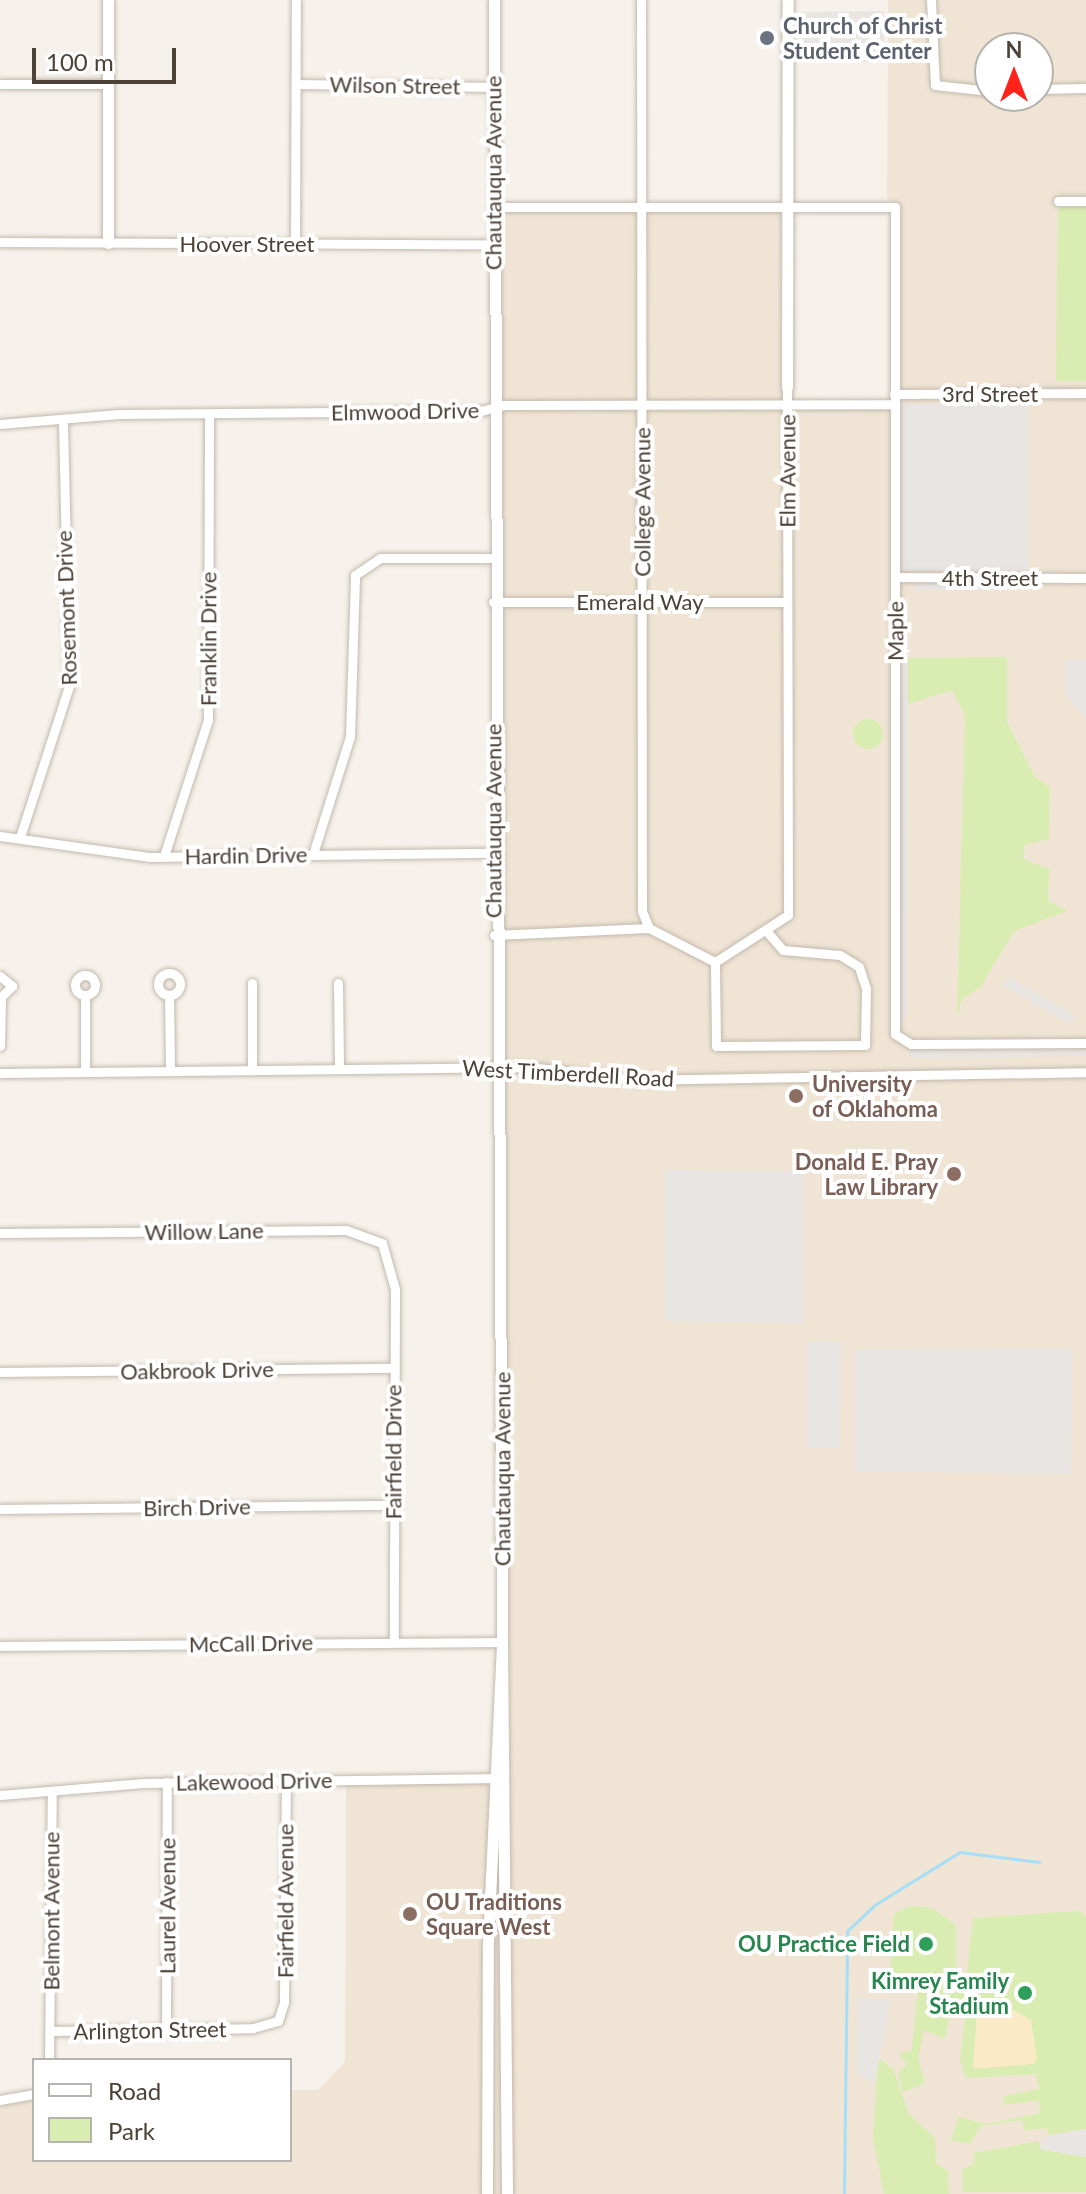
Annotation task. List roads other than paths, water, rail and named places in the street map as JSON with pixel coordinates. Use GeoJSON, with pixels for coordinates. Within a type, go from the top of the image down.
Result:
{"type":"FeatureCollection","features":[{"type":"Feature","properties":{"kind":"street"},"geometry":{"type":"LineString","coordinates":[[108,0],[108,243]]}},
{"type":"Feature","properties":{"kind":"street"},"geometry":{"type":"LineString","coordinates":[[295,245],[296,0]]}},
{"type":"Feature","properties":{"kind":"street","name":"Chautauqua Avenue"},"geometry":{"type":"LineString","coordinates":[[494,0],[494,1067],[502,1642],[508,1778],[507,2194]]}},
{"type":"Feature","properties":{"kind":"street","name":"College Avenue"},"geometry":{"type":"LineString","coordinates":[[641,0],[642,911],[649,928]]}},
{"type":"Feature","properties":{"kind":"street","name":"Elm Avenue"},"geometry":{"type":"LineString","coordinates":[[769,934],[786,920],[789,905],[788,0]]}},
{"type":"Feature","properties":{"kind":"street"},"geometry":{"type":"LineString","coordinates":[[931,0],[935,85],[974,89]]}},
{"type":"Feature","properties":{"kind":"street"},"geometry":{"type":"LineString","coordinates":[[0,84],[108,84]]}},
{"type":"Feature","properties":{"kind":"street","name":"Wilson Street"},"geometry":{"type":"LineString","coordinates":[[296,84],[494,87]]}},
{"type":"Feature","properties":{"kind":"street"},"geometry":{"type":"LineString","coordinates":[[1054,89],[1086,88]]}},
{"type":"Feature","properties":{"kind":"street"},"geometry":{"type":"LineString","coordinates":[[1058,201],[1086,201]]}},
{"type":"Feature","properties":{"kind":"street"},"geometry":{"type":"LineString","coordinates":[[493,207],[788,205]]}},
{"type":"Feature","properties":{"kind":"street","name":"Maple"},"geometry":{"type":"LineString","coordinates":[[788,205],[895,207],[894,1027],[897,1039],[911,1044],[1086,1043]]}},
{"type":"Feature","properties":{"kind":"street","name":"Hoover Street"},"geometry":{"type":"LineString","coordinates":[[0,242],[493,245]]}},
{"type":"Feature","properties":{"kind":"street","name":"3rd Street"},"geometry":{"type":"LineString","coordinates":[[811,404],[1086,393]]}},
{"type":"Feature","properties":{"kind":"street","name":"Elmwood Drive"},"geometry":{"type":"LineString","coordinates":[[0,424],[209,414],[642,403],[811,404]]}},
{"type":"Feature","properties":{"kind":"street","name":"Franklin Drive"},"geometry":{"type":"LineString","coordinates":[[164,856],[208,720],[209,414]]}},
{"type":"Feature","properties":{"kind":"street","name":"Rosemont Drive"},"geometry":{"type":"LineString","coordinates":[[20,837],[69,686],[63,419]]}},
{"type":"Feature","properties":{"kind":"street"},"geometry":{"type":"LineString","coordinates":[[313,854],[350,737],[355,575],[380,558],[493,558]]}},
{"type":"Feature","properties":{"kind":"street","name":"4th Street"},"geometry":{"type":"LineString","coordinates":[[895,577],[1086,578]]}},
{"type":"Feature","properties":{"kind":"street","name":"Emerald Way"},"geometry":{"type":"LineString","coordinates":[[493,602],[787,602]]}},
{"type":"Feature","properties":{"kind":"street","name":"Hardin Drive"},"geometry":{"type":"LineString","coordinates":[[0,836],[164,856],[493,853]]}},
{"type":"Feature","properties":{"kind":"street"},"geometry":{"type":"LineString","coordinates":[[494,935],[649,928],[715,962]]}},
{"type":"Feature","properties":{"kind":"street"},"geometry":{"type":"LineString","coordinates":[[769,934],[783,950],[840,955],[859,967],[865,1045],[716,1046],[715,962],[769,934]]}},
{"type":"Feature","properties":{"kind":"street"},"geometry":{"type":"LineString","coordinates":[[0,976],[12,986],[0,998],[0,1046]]}},
{"type":"Feature","properties":{"kind":"street"},"geometry":{"type":"LineString","coordinates":[[252,983],[252,1069]]}},
{"type":"Feature","properties":{"kind":"street"},"geometry":{"type":"LineString","coordinates":[[338,983],[339,1068]]}},
{"type":"Feature","properties":{"kind":"street"},"geometry":{"type":"LineString","coordinates":[[169,995],[170,1070]]}},
{"type":"Feature","properties":{"kind":"street"},"geometry":{"type":"LineString","coordinates":[[85,996],[85,1072]]}},
{"type":"Feature","properties":{"kind":"street","name":"West Timberdell Road"},"geometry":{"type":"LineString","coordinates":[[0,1073],[494,1067],[635,1080],[1086,1072]]}},
{"type":"Feature","properties":{"kind":"street","name":"Willow Lane"},"geometry":{"type":"LineString","coordinates":[[0,1233],[346,1230],[377,1238],[393,1263]]}},
{"type":"Feature","properties":{"kind":"street","name":"Fairfield Drive"},"geometry":{"type":"LineString","coordinates":[[393,1263],[394,1641]]}},
{"type":"Feature","properties":{"kind":"street","name":"Oakbrook Drive"},"geometry":{"type":"LineString","coordinates":[[0,1372],[393,1368]]}},
{"type":"Feature","properties":{"kind":"street","name":"Birch Drive"},"geometry":{"type":"LineString","coordinates":[[0,1509],[393,1505]]}},
{"type":"Feature","properties":{"kind":"street","name":"Chautauqua Avenue"},"geometry":{"type":"LineString","coordinates":[[487,2194],[494,1778],[502,1642]]}},
{"type":"Feature","properties":{"kind":"street","name":"McCall Drive"},"geometry":{"type":"LineString","coordinates":[[0,1646],[502,1642]]}},
{"type":"Feature","properties":{"kind":"street","name":"Lakewood Drive"},"geometry":{"type":"LineString","coordinates":[[0,1795],[167,1782],[508,1778]]}},
{"type":"Feature","properties":{"kind":"street","name":"Fairfield Avenue"},"geometry":{"type":"LineString","coordinates":[[278,2021],[284,2002],[286,1780]]}},
{"type":"Feature","properties":{"kind":"street","name":"Laurel Avenue"},"geometry":{"type":"LineString","coordinates":[[166,2029],[167,1782]]}},
{"type":"Feature","properties":{"kind":"street","name":"Belmont Avenue"},"geometry":{"type":"LineString","coordinates":[[50,2031],[52,1791]]}},
{"type":"Feature","properties":{"kind":"street","name":"Arlington Street"},"geometry":{"type":"LineString","coordinates":[[49,2058],[50,2031],[166,2029],[278,2021]]}},
{"type":"Feature","properties":{"kind":"street"},"geometry":{"type":"LineString","coordinates":[[0,2100],[32,2094]]}},
{"type":"Feature","properties":{"kind":"waterway"},"geometry":{"type":"LineString","coordinates":[[844,2194],[847,1931],[876,1904],[960,1852],[1039,1862]]}},
{"type":"Feature","properties":{"kind":"place","name":"Church of Christ Student Center"},"geometry":{"type":"Point","coordinates":[767,38]}},
{"type":"Feature","properties":{"kind":"place","name":"University of Oklahoma"},"geometry":{"type":"Point","coordinates":[796,1096]}},
{"type":"Feature","properties":{"kind":"place","name":"Donald E. Pray Law Library"},"geometry":{"type":"Point","coordinates":[954,1174]}},
{"type":"Feature","properties":{"kind":"place","name":"OU Traditions Square West"},"geometry":{"type":"Point","coordinates":[410,1914]}},
{"type":"Feature","properties":{"kind":"place","name":"OU Practice Field"},"geometry":{"type":"Point","coordinates":[926,1944]}},
{"type":"Feature","properties":{"kind":"place","name":"Kimrey Family Stadium"},"geometry":{"type":"Point","coordinates":[1025,1993]}}]}
